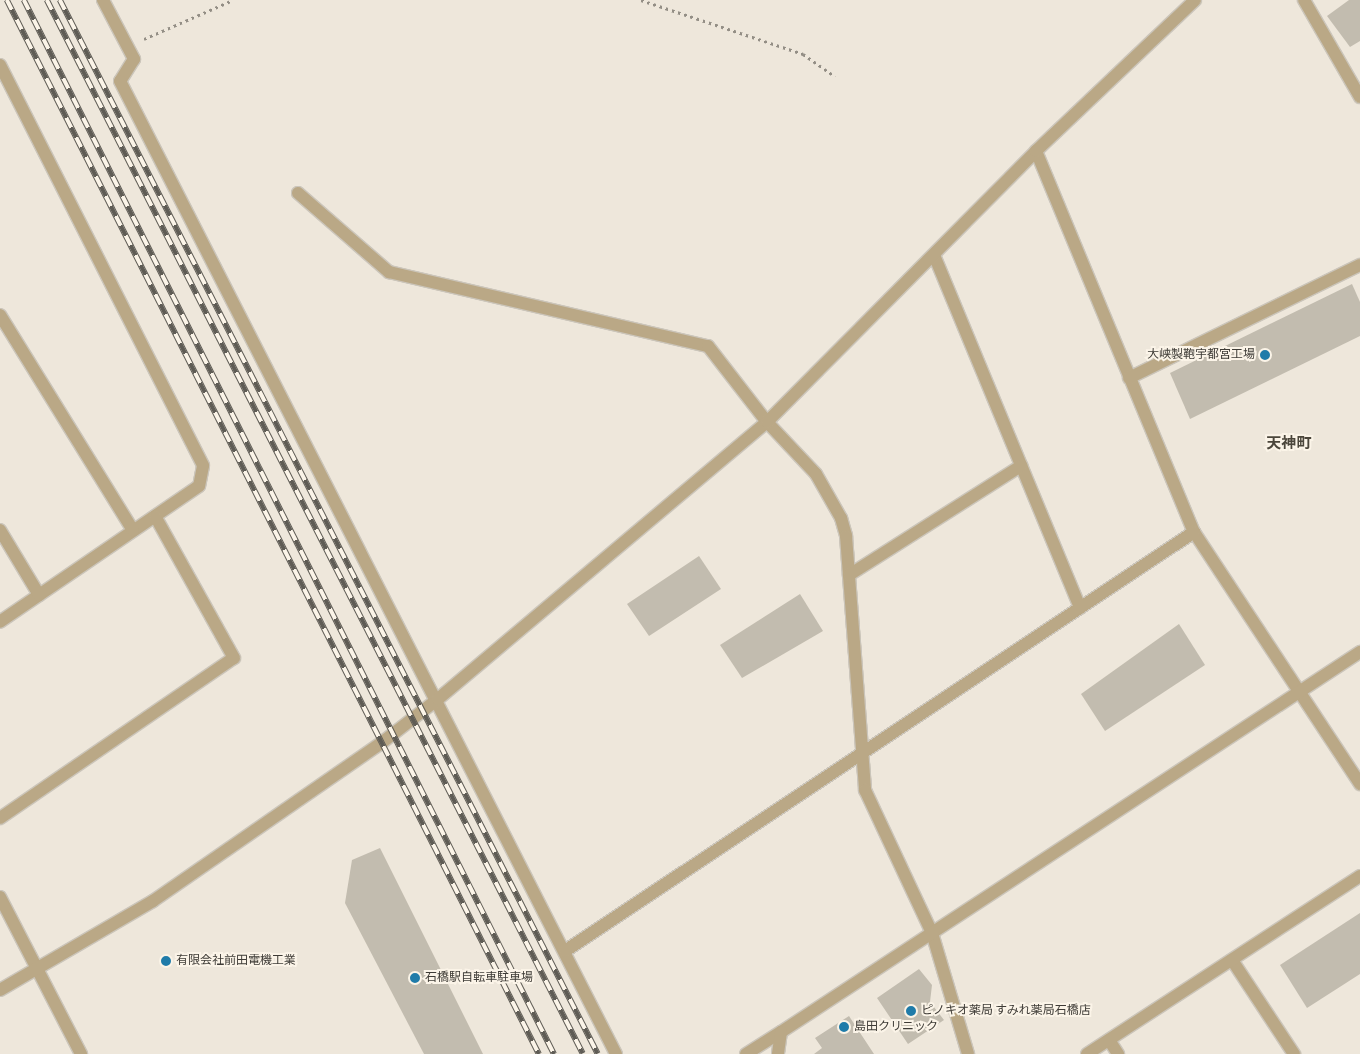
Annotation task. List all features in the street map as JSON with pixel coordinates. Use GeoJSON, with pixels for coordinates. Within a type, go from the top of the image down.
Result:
{"type":"FeatureCollection","features":[{"type":"Feature","properties":{"kind":"street"},"geometry":{"type":"LineString","coordinates":[[103,0],[134,59],[120,81],[438,699],[616,1054]]}},
{"type":"Feature","properties":{"kind":"street"},"geometry":{"type":"LineString","coordinates":[[0,990],[153,901],[380,744],[438,699],[767,422],[1036,150],[1196,0]]}},
{"type":"Feature","properties":{"kind":"street"},"geometry":{"type":"LineString","coordinates":[[1304,0],[1360,96]]}},
{"type":"Feature","properties":{"kind":"street"},"geometry":{"type":"LineString","coordinates":[[0,65],[203,466],[199,486],[0,622]]}},
{"type":"Feature","properties":{"kind":"street"},"geometry":{"type":"LineString","coordinates":[[1036,150],[1194,532],[1360,784]]}},
{"type":"Feature","properties":{"kind":"street"},"geometry":{"type":"LineString","coordinates":[[298,193],[389,272],[708,346],[767,422],[816,474],[841,518],[849,576],[865,790],[874,815],[932,933],[968,1054]]}},
{"type":"Feature","properties":{"kind":"street"},"geometry":{"type":"LineString","coordinates":[[934,255],[1080,608]]}},
{"type":"Feature","properties":{"kind":"street"},"geometry":{"type":"LineString","coordinates":[[1129,378],[1360,265]]}},
{"type":"Feature","properties":{"kind":"street"},"geometry":{"type":"LineString","coordinates":[[0,315],[133,530]]}},
{"type":"Feature","properties":{"kind":"street"},"geometry":{"type":"LineString","coordinates":[[849,576],[1021,466]]}},
{"type":"Feature","properties":{"kind":"street"},"geometry":{"type":"LineString","coordinates":[[0,818],[234,658],[156,516]]}},
{"type":"Feature","properties":{"kind":"street"},"geometry":{"type":"LineString","coordinates":[[0,530],[39,595]]}},
{"type":"Feature","properties":{"kind":"street"},"geometry":{"type":"LineString","coordinates":[[565,951],[861,752],[1194,532]]}},
{"type":"Feature","properties":{"kind":"street"},"geometry":{"type":"LineString","coordinates":[[746,1054],[1360,652]]}},
{"type":"Feature","properties":{"kind":"street"},"geometry":{"type":"LineString","coordinates":[[1087,1054],[1360,876]]}},
{"type":"Feature","properties":{"kind":"street"},"geometry":{"type":"LineString","coordinates":[[0,897],[39,968],[81,1054]]}},
{"type":"Feature","properties":{"kind":"street"},"geometry":{"type":"LineString","coordinates":[[1232,960],[1294,1054]]}},
{"type":"Feature","properties":{"kind":"street"},"geometry":{"type":"LineString","coordinates":[[778,1054],[781,1032]]}},
{"type":"Feature","properties":{"kind":"street"},"geometry":{"type":"LineString","coordinates":[[1109,1040],[1118,1054]]}},
{"type":"Feature","properties":{"kind":"path"},"geometry":{"type":"LineString","coordinates":[[128,47],[233,0]]}},
{"type":"Feature","properties":{"kind":"path"},"geometry":{"type":"LineString","coordinates":[[641,0],[803,54],[835,76]]}},
{"type":"Feature","properties":{"kind":"building"},"geometry":{"type":"Polygon","coordinates":[[[1349,0],[1360,0],[1360,41],[1350,47],[1327,16],[1349,0]]]}},
{"type":"Feature","properties":{"kind":"building","name":"大峡製鞄宇都宮工場"},"geometry":{"type":"Polygon","coordinates":[[[1352,284],[1360,302],[1360,336],[1190,419],[1170,373],[1352,284]]]}},
{"type":"Feature","properties":{"kind":"building"},"geometry":{"type":"Polygon","coordinates":[[[699,556],[721,589],[649,636],[627,604],[699,556]]]}},
{"type":"Feature","properties":{"kind":"building"},"geometry":{"type":"Polygon","coordinates":[[[800,594],[823,631],[742,678],[720,645],[800,594]]]}},
{"type":"Feature","properties":{"kind":"building"},"geometry":{"type":"Polygon","coordinates":[[[1179,624],[1205,665],[1105,731],[1081,694],[1179,624]]]}},
{"type":"Feature","properties":{"kind":"building","name":"石橋駅自転車駐車場"},"geometry":{"type":"Polygon","coordinates":[[[380,848],[483,1054],[424,1054],[345,903],[352,860],[380,848]]]}},
{"type":"Feature","properties":{"kind":"building"},"geometry":{"type":"Polygon","coordinates":[[[1360,913],[1360,974],[1307,1008],[1280,965],[1360,913]]]}},
{"type":"Feature","properties":{"kind":"building","name":"ピノキオ薬局 すみれ薬局石橋店"},"geometry":{"type":"Polygon","coordinates":[[[919,969],[932,985],[930,1002],[944,1020],[908,1044],[877,998],[919,969]]]}},
{"type":"Feature","properties":{"kind":"building","name":"島田クリニック"},"geometry":{"type":"Polygon","coordinates":[[[849,1016],[874,1054],[814,1054],[822,1048],[815,1038],[849,1016]]]}},
{"type":"Feature","properties":{"kind":"railway"},"geometry":{"type":"LineString","coordinates":[[7,0],[539,1054]]}},
{"type":"Feature","properties":{"kind":"railway"},"geometry":{"type":"LineString","coordinates":[[24,0],[554,1054]]}},
{"type":"Feature","properties":{"kind":"railway"},"geometry":{"type":"LineString","coordinates":[[47,0],[583,1054]]}},
{"type":"Feature","properties":{"kind":"railway"},"geometry":{"type":"LineString","coordinates":[[60,0],[598,1054]]}},
{"type":"Feature","properties":{"kind":"place","name":"大峡製鞄宇都宮工場"},"geometry":{"type":"Point","coordinates":[1265,355]}},
{"type":"Feature","properties":{"kind":"place","name":"有限会社前田電機工業"},"geometry":{"type":"Point","coordinates":[166,961]}},
{"type":"Feature","properties":{"kind":"place","name":"石橋駅自転車駐車場"},"geometry":{"type":"Point","coordinates":[415,978]}},
{"type":"Feature","properties":{"kind":"place","name":"ピノキオ薬局 すみれ薬局石橋店"},"geometry":{"type":"Point","coordinates":[911,1011]}},
{"type":"Feature","properties":{"kind":"place","name":"島田クリニック"},"geometry":{"type":"Point","coordinates":[844,1027]}},
{"type":"Feature","properties":{"kind":"district","name":"天神町"},"geometry":{"type":"Point","coordinates":[1289,443]}}]}
